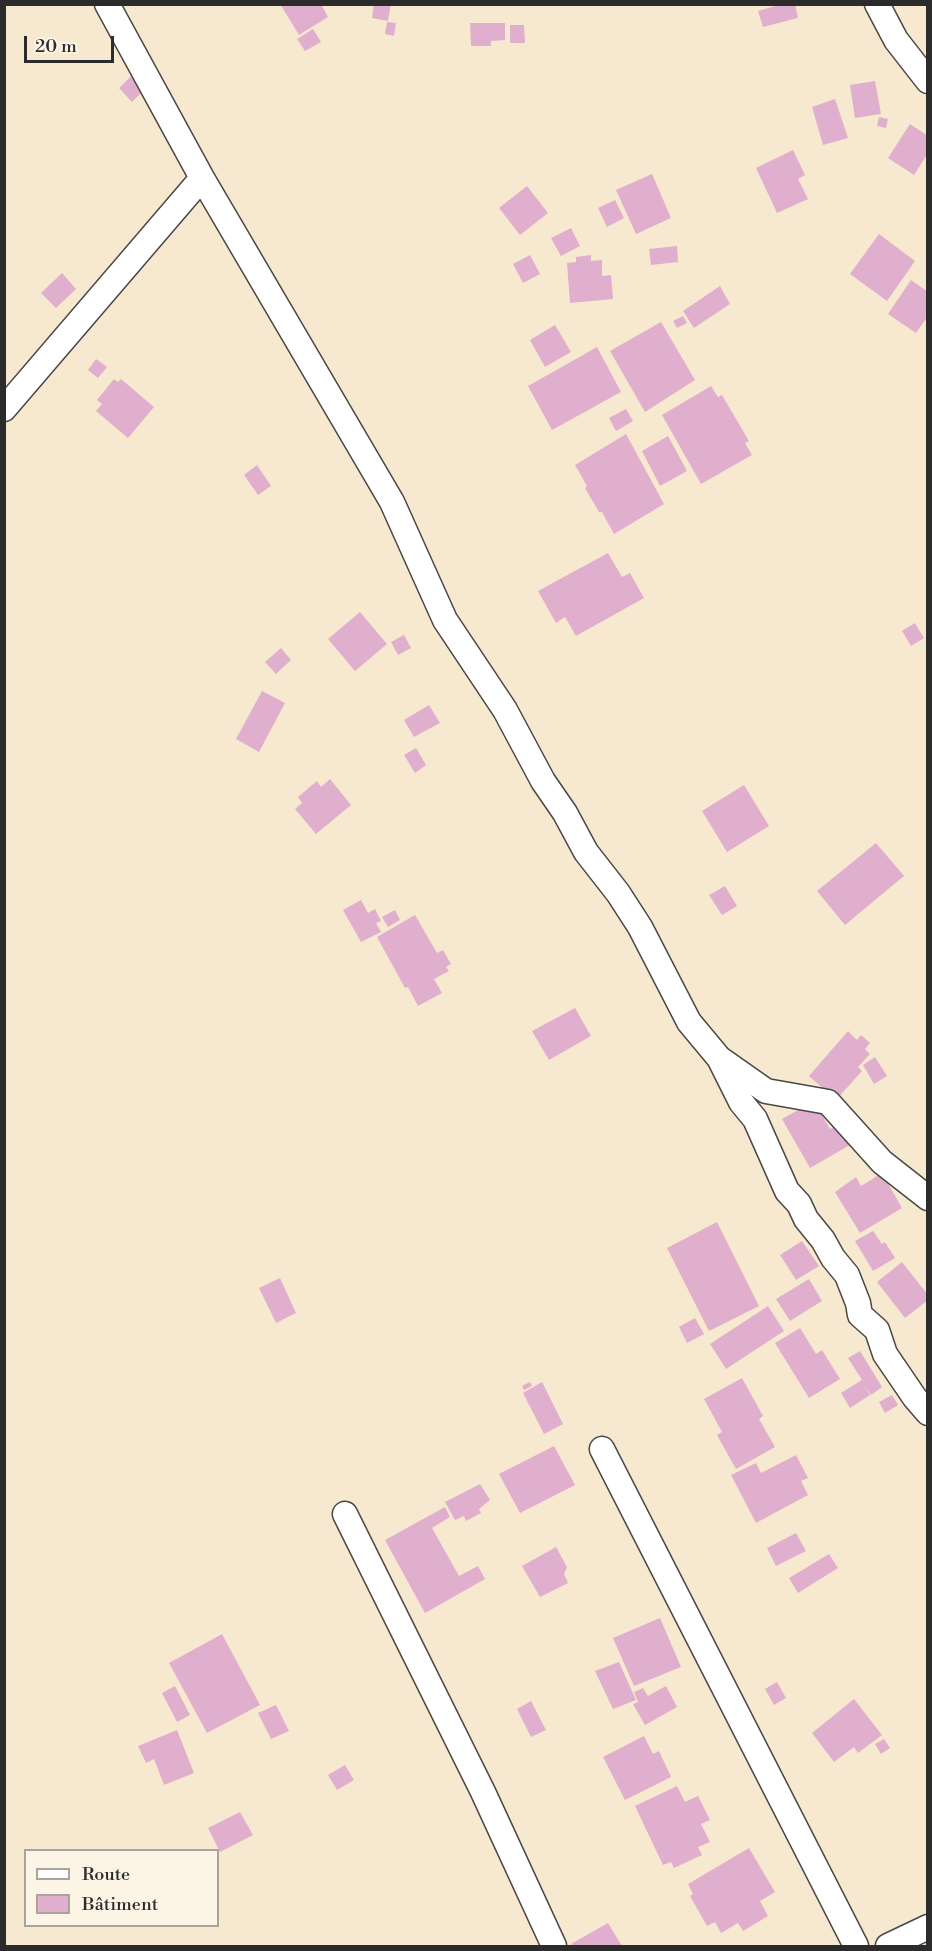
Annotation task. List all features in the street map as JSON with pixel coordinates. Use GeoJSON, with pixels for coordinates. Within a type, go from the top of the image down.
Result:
{"type":"FeatureCollection","features":[{"type":"Feature","properties":{"kind":"street"},"geometry":{"type":"LineString","coordinates":[[107,4],[202,178],[392,502],[445,620],[505,710],[543,782],[565,813],[586,852],[618,893],[640,927],[689,1022],[719,1058],[766,1091],[828,1102],[882,1162],[927,1198]]}},
{"type":"Feature","properties":{"kind":"street"},"geometry":{"type":"LineString","coordinates":[[876,4],[896,40],[927,81]]}},
{"type":"Feature","properties":{"kind":"street"},"geometry":{"type":"LineString","coordinates":[[4,409],[202,178]]}},
{"type":"Feature","properties":{"kind":"street"},"geometry":{"type":"LineString","coordinates":[[719,1058],[741,1102],[755,1119],[787,1191],[799,1204],[806,1219],[823,1240],[833,1258],[848,1275],[860,1315],[877,1330],[885,1354],[927,1413]]}},
{"type":"Feature","properties":{"kind":"street"},"geometry":{"type":"LineString","coordinates":[[602,1449],[856,1947]]}},
{"type":"Feature","properties":{"kind":"street"},"geometry":{"type":"LineString","coordinates":[[345,1514],[483,1792],[554,1947]]}},
{"type":"Feature","properties":{"kind":"street"},"geometry":{"type":"LineString","coordinates":[[888,1947],[927,1927]]}},
{"type":"Feature","properties":{"kind":"building"},"geometry":{"type":"Polygon","coordinates":[[[280,4],[321,4],[328,17],[299,35],[280,4]]]}},
{"type":"Feature","properties":{"kind":"building"},"geometry":{"type":"Polygon","coordinates":[[[374,4],[391,4],[388,21],[372,18],[374,4]]]}},
{"type":"Feature","properties":{"kind":"building"},"geometry":{"type":"Polygon","coordinates":[[[782,4],[795,4],[798,18],[763,27],[758,11],[782,4]]]}},
{"type":"Feature","properties":{"kind":"building"},"geometry":{"type":"Polygon","coordinates":[[[387,22],[396,23],[394,36],[385,34],[387,22]]]}},
{"type":"Feature","properties":{"kind":"building"},"geometry":{"type":"Polygon","coordinates":[[[470,23],[505,23],[505,40],[491,41],[491,46],[471,46],[470,23]]]}},
{"type":"Feature","properties":{"kind":"building"},"geometry":{"type":"Polygon","coordinates":[[[510,25],[524,25],[525,43],[510,43],[510,25]]]}},
{"type":"Feature","properties":{"kind":"building"},"geometry":{"type":"Polygon","coordinates":[[[313,29],[321,42],[305,51],[297,39],[313,29]]]}},
{"type":"Feature","properties":{"kind":"building"},"geometry":{"type":"Polygon","coordinates":[[[133,74],[147,87],[132,102],[119,88],[133,74]]]}},
{"type":"Feature","properties":{"kind":"building"},"geometry":{"type":"Polygon","coordinates":[[[875,81],[881,114],[855,118],[850,85],[875,81]]]}},
{"type":"Feature","properties":{"kind":"building"},"geometry":{"type":"Polygon","coordinates":[[[835,99],[848,138],[823,145],[812,107],[835,99]]]}},
{"type":"Feature","properties":{"kind":"building"},"geometry":{"type":"Polygon","coordinates":[[[879,117],[888,119],[886,128],[877,126],[879,117]]]}},
{"type":"Feature","properties":{"kind":"building"},"geometry":{"type":"Polygon","coordinates":[[[910,124],[928,136],[928,153],[914,175],[888,158],[910,124]]]}},
{"type":"Feature","properties":{"kind":"building"},"geometry":{"type":"Polygon","coordinates":[[[793,150],[805,175],[798,179],[808,199],[777,213],[756,168],[793,150]]]}},
{"type":"Feature","properties":{"kind":"building"},"geometry":{"type":"Polygon","coordinates":[[[652,174],[671,218],[636,234],[616,190],[652,174]]]}},
{"type":"Feature","properties":{"kind":"building"},"geometry":{"type":"Polygon","coordinates":[[[527,186],[548,213],[520,235],[499,208],[527,186]]]}},
{"type":"Feature","properties":{"kind":"building"},"geometry":{"type":"Polygon","coordinates":[[[615,200],[624,218],[607,227],[598,208],[615,200]]]}},
{"type":"Feature","properties":{"kind":"building"},"geometry":{"type":"Polygon","coordinates":[[[571,228],[580,246],[561,256],[551,238],[571,228]]]}},
{"type":"Feature","properties":{"kind":"building"},"geometry":{"type":"Polygon","coordinates":[[[879,234],[915,261],[887,301],[850,274],[879,234]]]}},
{"type":"Feature","properties":{"kind":"building"},"geometry":{"type":"Polygon","coordinates":[[[677,246],[678,262],[651,265],[649,249],[677,246]]]}},
{"type":"Feature","properties":{"kind":"building"},"geometry":{"type":"Polygon","coordinates":[[[530,255],[540,274],[523,283],[513,264],[530,255]]]}},
{"type":"Feature","properties":{"kind":"building"},"geometry":{"type":"Polygon","coordinates":[[[591,255],[591,261],[602,260],[602,276],[611,275],[613,299],[570,303],[567,263],[576,262],[576,257],[591,255]]]}},
{"type":"Feature","properties":{"kind":"building"},"geometry":{"type":"Polygon","coordinates":[[[62,273],[76,289],[56,308],[41,293],[62,273]]]}},
{"type":"Feature","properties":{"kind":"building"},"geometry":{"type":"Polygon","coordinates":[[[911,280],[928,292],[928,316],[916,333],[888,314],[911,280]]]}},
{"type":"Feature","properties":{"kind":"building"},"geometry":{"type":"Polygon","coordinates":[[[720,286],[730,304],[694,328],[683,311],[720,286]]]}},
{"type":"Feature","properties":{"kind":"building"},"geometry":{"type":"Polygon","coordinates":[[[683,316],[687,323],[677,328],[673,321],[683,316]]]}},
{"type":"Feature","properties":{"kind":"building"},"geometry":{"type":"Polygon","coordinates":[[[661,322],[695,380],[645,412],[610,351],[661,322]]]}},
{"type":"Feature","properties":{"kind":"building"},"geometry":{"type":"Polygon","coordinates":[[[555,325],[571,352],[545,367],[530,340],[555,325]]]}},
{"type":"Feature","properties":{"kind":"building"},"geometry":{"type":"Polygon","coordinates":[[[597,347],[621,392],[552,430],[528,386],[597,347]]]}},
{"type":"Feature","properties":{"kind":"building"},"geometry":{"type":"Polygon","coordinates":[[[96,359],[107,367],[98,378],[88,370],[96,359]]]}},
{"type":"Feature","properties":{"kind":"building"},"geometry":{"type":"Polygon","coordinates":[[[114,379],[118,382],[121,379],[154,407],[128,438],[96,411],[102,404],[97,400],[114,379]]]}},
{"type":"Feature","properties":{"kind":"building"},"geometry":{"type":"Polygon","coordinates":[[[711,386],[718,397],[722,395],[749,441],[745,443],[752,455],[701,484],[662,415],[711,386]]]}},
{"type":"Feature","properties":{"kind":"building"},"geometry":{"type":"Polygon","coordinates":[[[626,409],[633,421],[616,431],[609,418],[626,409]]]}},
{"type":"Feature","properties":{"kind":"building"},"geometry":{"type":"Polygon","coordinates":[[[626,434],[664,504],[614,534],[585,488],[587,486],[575,465],[626,434]]]}},
{"type":"Feature","properties":{"kind":"building"},"geometry":{"type":"Polygon","coordinates":[[[668,436],[687,471],[660,486],[642,451],[668,436]]]}},
{"type":"Feature","properties":{"kind":"building"},"geometry":{"type":"Polygon","coordinates":[[[257,465],[271,486],[258,495],[244,475],[257,465]]]}},
{"type":"Feature","properties":{"kind":"building"},"geometry":{"type":"Polygon","coordinates":[[[608,553],[622,577],[630,573],[644,598],[576,636],[565,617],[556,623],[538,591],[608,553]]]}},
{"type":"Feature","properties":{"kind":"building"},"geometry":{"type":"Polygon","coordinates":[[[360,612],[387,644],[355,671],[328,639],[360,612]]]}},
{"type":"Feature","properties":{"kind":"building"},"geometry":{"type":"Polygon","coordinates":[[[915,623],[924,638],[911,646],[902,631],[915,623]]]}},
{"type":"Feature","properties":{"kind":"building"},"geometry":{"type":"Polygon","coordinates":[[[404,635],[411,648],[398,655],[391,642],[404,635]]]}},
{"type":"Feature","properties":{"kind":"building"},"geometry":{"type":"Polygon","coordinates":[[[281,648],[291,660],[276,674],[265,662],[281,648]]]}},
{"type":"Feature","properties":{"kind":"building"},"geometry":{"type":"Polygon","coordinates":[[[262,691],[285,703],[259,752],[236,739],[262,691]]]}},
{"type":"Feature","properties":{"kind":"building"},"geometry":{"type":"Polygon","coordinates":[[[429,705],[440,723],[414,737],[404,720],[429,705]]]}},
{"type":"Feature","properties":{"kind":"building"},"geometry":{"type":"Polygon","coordinates":[[[416,748],[426,765],[415,773],[404,755],[416,748]]]}},
{"type":"Feature","properties":{"kind":"building"},"geometry":{"type":"Polygon","coordinates":[[[330,779],[351,805],[316,834],[295,809],[302,803],[298,797],[317,781],[321,787],[330,779]]]}},
{"type":"Feature","properties":{"kind":"building"},"geometry":{"type":"Polygon","coordinates":[[[744,785],[769,826],[727,852],[702,811],[744,785]]]}},
{"type":"Feature","properties":{"kind":"building"},"geometry":{"type":"Polygon","coordinates":[[[876,843],[904,876],[845,925],[817,891],[876,843]]]}},
{"type":"Feature","properties":{"kind":"building"},"geometry":{"type":"Polygon","coordinates":[[[725,886],[737,906],[722,915],[709,895],[725,886]]]}},
{"type":"Feature","properties":{"kind":"building"},"geometry":{"type":"Polygon","coordinates":[[[361,900],[368,913],[375,909],[381,921],[376,923],[381,932],[361,942],[343,910],[361,900]]]}},
{"type":"Feature","properties":{"kind":"building"},"geometry":{"type":"Polygon","coordinates":[[[395,910],[400,920],[388,927],[382,917],[395,910]]]}},
{"type":"Feature","properties":{"kind":"building"},"geometry":{"type":"Polygon","coordinates":[[[415,915],[437,953],[443,950],[451,964],[446,967],[449,971],[434,979],[442,993],[418,1006],[408,987],[405,988],[377,937],[415,915]]]}},
{"type":"Feature","properties":{"kind":"building"},"geometry":{"type":"Polygon","coordinates":[[[575,1008],[591,1036],[549,1060],[532,1031],[575,1008]]]}},
{"type":"Feature","properties":{"kind":"building"},"geometry":{"type":"Polygon","coordinates":[[[848,1031],[857,1040],[861,1035],[870,1043],[865,1049],[870,1054],[858,1067],[862,1071],[836,1100],[809,1076],[848,1031]]]}},
{"type":"Feature","properties":{"kind":"building"},"geometry":{"type":"Polygon","coordinates":[[[875,1057],[887,1076],[874,1084],[863,1065],[875,1057]]]}},
{"type":"Feature","properties":{"kind":"building"},"geometry":{"type":"Polygon","coordinates":[[[814,1101],[830,1129],[843,1121],[855,1142],[810,1168],[782,1119],[814,1101]]]}},
{"type":"Feature","properties":{"kind":"building"},"geometry":{"type":"Polygon","coordinates":[[[882,1173],[902,1208],[860,1233],[835,1192],[856,1177],[861,1186],[882,1173]]]}},
{"type":"Feature","properties":{"kind":"building"},"geometry":{"type":"Polygon","coordinates":[[[717,1222],[759,1306],[709,1331],[667,1248],[717,1222]]]}},
{"type":"Feature","properties":{"kind":"building"},"geometry":{"type":"Polygon","coordinates":[[[873,1231],[882,1244],[885,1242],[895,1258],[873,1271],[855,1241],[873,1231]]]}},
{"type":"Feature","properties":{"kind":"building"},"geometry":{"type":"Polygon","coordinates":[[[802,1241],[819,1266],[796,1280],[780,1255],[802,1241]]]}},
{"type":"Feature","properties":{"kind":"building"},"geometry":{"type":"Polygon","coordinates":[[[902,1262],[928,1295],[928,1300],[905,1318],[877,1282],[902,1262]]]}},
{"type":"Feature","properties":{"kind":"building"},"geometry":{"type":"Polygon","coordinates":[[[280,1278],[296,1313],[276,1323],[259,1288],[280,1278]]]}},
{"type":"Feature","properties":{"kind":"building"},"geometry":{"type":"Polygon","coordinates":[[[809,1279],[822,1301],[790,1321],[776,1299],[809,1279]]]}},
{"type":"Feature","properties":{"kind":"building"},"geometry":{"type":"Polygon","coordinates":[[[768,1306],[784,1331],[726,1369],[710,1344],[768,1306]]]}},
{"type":"Feature","properties":{"kind":"building"},"geometry":{"type":"Polygon","coordinates":[[[695,1318],[704,1334],[687,1343],[679,1327],[695,1318]]]}},
{"type":"Feature","properties":{"kind":"building"},"geometry":{"type":"Polygon","coordinates":[[[800,1328],[816,1354],[822,1350],[840,1379],[809,1398],[775,1343],[800,1328]]]}},
{"type":"Feature","properties":{"kind":"building"},"geometry":{"type":"Polygon","coordinates":[[[860,1351],[882,1387],[871,1395],[863,1384],[870,1395],[850,1408],[841,1393],[862,1380],[848,1358],[860,1351]]]}},
{"type":"Feature","properties":{"kind":"building"},"geometry":{"type":"Polygon","coordinates":[[[742,1378],[763,1416],[759,1419],[775,1447],[736,1469],[717,1435],[722,1432],[704,1399],[742,1378]]]}},
{"type":"Feature","properties":{"kind":"building"},"geometry":{"type":"Polygon","coordinates":[[[530,1382],[532,1386],[524,1390],[522,1386],[530,1382]]]}},
{"type":"Feature","properties":{"kind":"building"},"geometry":{"type":"Polygon","coordinates":[[[542,1382],[563,1424],[544,1434],[523,1393],[542,1382]]]}},
{"type":"Feature","properties":{"kind":"building"},"geometry":{"type":"Polygon","coordinates":[[[892,1395],[898,1405],[885,1413],[879,1402],[892,1395]]]}},
{"type":"Feature","properties":{"kind":"building"},"geometry":{"type":"Polygon","coordinates":[[[554,1446],[575,1485],[520,1513],[499,1474],[554,1446]]]}},
{"type":"Feature","properties":{"kind":"building"},"geometry":{"type":"Polygon","coordinates":[[[796,1455],[808,1478],[801,1481],[808,1495],[756,1523],[731,1475],[756,1463],[761,1473],[796,1455]]]}},
{"type":"Feature","properties":{"kind":"building"},"geometry":{"type":"Polygon","coordinates":[[[480,1484],[490,1500],[479,1509],[481,1513],[466,1521],[464,1516],[455,1520],[445,1502],[480,1484]]]}},
{"type":"Feature","properties":{"kind":"building"},"geometry":{"type":"Polygon","coordinates":[[[445,1507],[450,1517],[432,1528],[459,1576],[478,1566],[485,1579],[425,1613],[385,1540],[445,1507]]]}},
{"type":"Feature","properties":{"kind":"building"},"geometry":{"type":"Polygon","coordinates":[[[796,1533],[806,1551],[776,1566],[767,1548],[796,1533]]]}},
{"type":"Feature","properties":{"kind":"building"},"geometry":{"type":"Polygon","coordinates":[[[556,1547],[567,1567],[564,1574],[568,1583],[540,1597],[522,1566],[556,1547]]]}},
{"type":"Feature","properties":{"kind":"building"},"geometry":{"type":"Polygon","coordinates":[[[829,1554],[838,1568],[798,1593],[789,1578],[829,1554]]]}},
{"type":"Feature","properties":{"kind":"building"},"geometry":{"type":"Polygon","coordinates":[[[660,1618],[681,1667],[634,1686],[613,1638],[660,1618]]]}},
{"type":"Feature","properties":{"kind":"building"},"geometry":{"type":"Polygon","coordinates":[[[222,1634],[260,1705],[207,1733],[169,1663],[222,1634]]]}},
{"type":"Feature","properties":{"kind":"building"},"geometry":{"type":"Polygon","coordinates":[[[619,1662],[636,1700],[613,1709],[595,1671],[619,1662]]]}},
{"type":"Feature","properties":{"kind":"building"},"geometry":{"type":"Polygon","coordinates":[[[777,1682],[786,1698],[774,1705],[765,1689],[777,1682]]]}},
{"type":"Feature","properties":{"kind":"building"},"geometry":{"type":"Polygon","coordinates":[[[175,1686],[190,1715],[177,1722],[162,1693],[175,1686]]]}},
{"type":"Feature","properties":{"kind":"building"},"geometry":{"type":"Polygon","coordinates":[[[666,1686],[677,1707],[645,1725],[633,1704],[638,1702],[634,1692],[643,1688],[648,1696],[666,1686]]]}},
{"type":"Feature","properties":{"kind":"building"},"geometry":{"type":"Polygon","coordinates":[[[854,1699],[882,1735],[858,1753],[854,1747],[834,1762],[812,1733],[854,1699]]]}},
{"type":"Feature","properties":{"kind":"building"},"geometry":{"type":"Polygon","coordinates":[[[531,1701],[546,1730],[531,1737],[517,1709],[531,1701]]]}},
{"type":"Feature","properties":{"kind":"building"},"geometry":{"type":"Polygon","coordinates":[[[276,1705],[289,1731],[271,1739],[258,1713],[276,1705]]]}},
{"type":"Feature","properties":{"kind":"building"},"geometry":{"type":"Polygon","coordinates":[[[177,1730],[194,1773],[164,1785],[154,1759],[146,1763],[138,1746],[177,1730]]]}},
{"type":"Feature","properties":{"kind":"building"},"geometry":{"type":"Polygon","coordinates":[[[644,1736],[653,1754],[659,1751],[671,1777],[625,1800],[603,1757],[644,1736]]]}},
{"type":"Feature","properties":{"kind":"building"},"geometry":{"type":"Polygon","coordinates":[[[884,1739],[890,1748],[881,1754],[875,1744],[884,1739]]]}},
{"type":"Feature","properties":{"kind":"building"},"geometry":{"type":"Polygon","coordinates":[[[345,1765],[354,1780],[337,1790],[328,1775],[345,1765]]]}},
{"type":"Feature","properties":{"kind":"building"},"geometry":{"type":"Polygon","coordinates":[[[677,1786],[685,1802],[698,1796],[710,1820],[701,1824],[710,1842],[698,1847],[702,1855],[674,1868],[671,1862],[663,1865],[635,1806],[677,1786]]]}},
{"type":"Feature","properties":{"kind":"building"},"geometry":{"type":"Polygon","coordinates":[[[240,1812],[253,1835],[220,1852],[208,1828],[240,1812]]]}},
{"type":"Feature","properties":{"kind":"building"},"geometry":{"type":"Polygon","coordinates":[[[749,1848],[775,1892],[760,1901],[768,1916],[743,1931],[738,1923],[721,1933],[715,1922],[707,1926],[690,1896],[693,1894],[688,1884],[749,1848]]]}},
{"type":"Feature","properties":{"kind":"building"},"geometry":{"type":"Polygon","coordinates":[[[608,1923],[622,1946],[573,1946],[571,1944],[608,1923]]]}}]}
